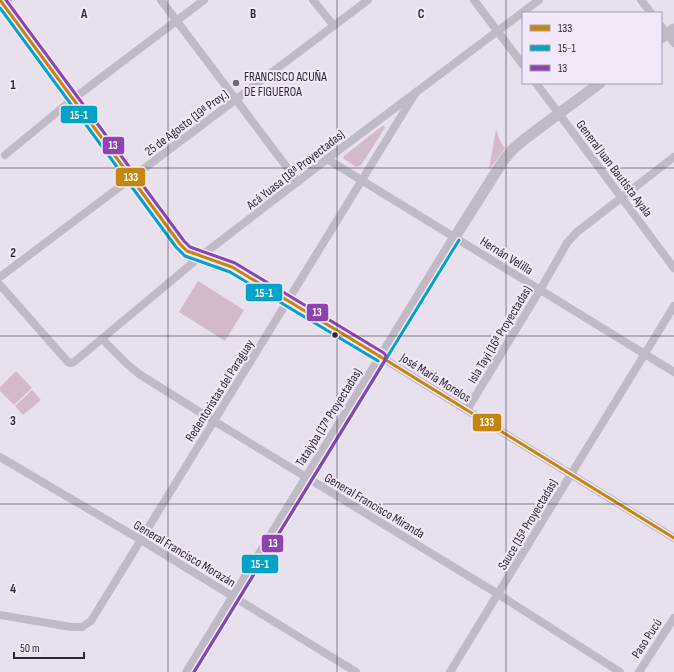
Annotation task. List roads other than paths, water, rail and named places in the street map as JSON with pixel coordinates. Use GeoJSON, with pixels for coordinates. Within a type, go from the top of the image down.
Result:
{"type":"FeatureCollection","features":[{"type":"Feature","properties":{"kind":"street"},"geometry":{"type":"LineString","coordinates":[[161,0],[298,182]]}},
{"type":"Feature","properties":{"kind":"street"},"geometry":{"type":"LineString","coordinates":[[5,155],[73,99],[204,0]]}},
{"type":"Feature","properties":{"kind":"street"},"geometry":{"type":"LineString","coordinates":[[313,0],[334,26]]}},
{"type":"Feature","properties":{"kind":"street","name":"25 de Agosto (19ª Proy.)"},"geometry":{"type":"LineString","coordinates":[[0,277],[368,0]]}},
{"type":"Feature","properties":{"kind":"street"},"geometry":{"type":"LineString","coordinates":[[474,0],[522,64]]}},
{"type":"Feature","properties":{"kind":"street","name":"Acá Yuasa (18ª Proyectadas)"},"geometry":{"type":"LineString","coordinates":[[523,12],[539,0]]}},
{"type":"Feature","properties":{"kind":"street"},"geometry":{"type":"LineString","coordinates":[[642,0],[650,12]]}},
{"type":"Feature","properties":{"kind":"street","name":"José María Morelos"},"geometry":{"type":"LineString","coordinates":[[2,2],[180,244],[187,251],[232,267],[674,538]]}},
{"type":"Feature","properties":{"kind":"street","name":"Acá Yuasa (18ª Proyectadas)"},"geometry":{"type":"LineString","coordinates":[[0,285],[68,362],[74,362],[201,256],[327,159],[522,13]]}},
{"type":"Feature","properties":{"kind":"street"},"geometry":{"type":"LineString","coordinates":[[666,32],[674,43]]}},
{"type":"Feature","properties":{"kind":"street","name":"General Juan Bautista Ayala"},"geometry":{"type":"LineString","coordinates":[[537,84],[674,268]]}},
{"type":"Feature","properties":{"kind":"street","name":"Tatajyba (17ª Proyectadas)"},"geometry":{"type":"LineString","coordinates":[[188,672],[454,237],[508,154],[526,138],[599,84]]}},
{"type":"Feature","properties":{"kind":"street","name":"Redentoristas del Paraguay"},"geometry":{"type":"LineString","coordinates":[[0,615],[71,627],[82,627],[91,621],[416,92]]}},
{"type":"Feature","properties":{"kind":"street","name":"Isla Tayi (16ª Proyectadas)"},"geometry":{"type":"LineString","coordinates":[[467,410],[567,243],[577,232],[674,157]]}},
{"type":"Feature","properties":{"kind":"street","name":"Hernán Velilla"},"geometry":{"type":"LineString","coordinates":[[327,159],[674,372]]}},
{"type":"Feature","properties":{"kind":"street","name":"Sauce (15ª Proyectadas)"},"geometry":{"type":"LineString","coordinates":[[450,672],[674,306]]}},
{"type":"Feature","properties":{"kind":"street","name":"General Francisco Miranda"},"geometry":{"type":"LineString","coordinates":[[102,339],[139,374],[498,594],[620,672]]}},
{"type":"Feature","properties":{"kind":"street","name":"General Francisco Morazán"},"geometry":{"type":"LineString","coordinates":[[0,457],[141,540],[356,672]]}},
{"type":"Feature","properties":{"kind":"street","name":"Paso Pucú"},"geometry":{"type":"LineString","coordinates":[[639,672],[674,618]]}},
{"type":"Feature","properties":{"kind":"place","name":"FRANCISCO ACUÑA DE FIGUEROA"},"geometry":{"type":"Point","coordinates":[236,83]}}]}
